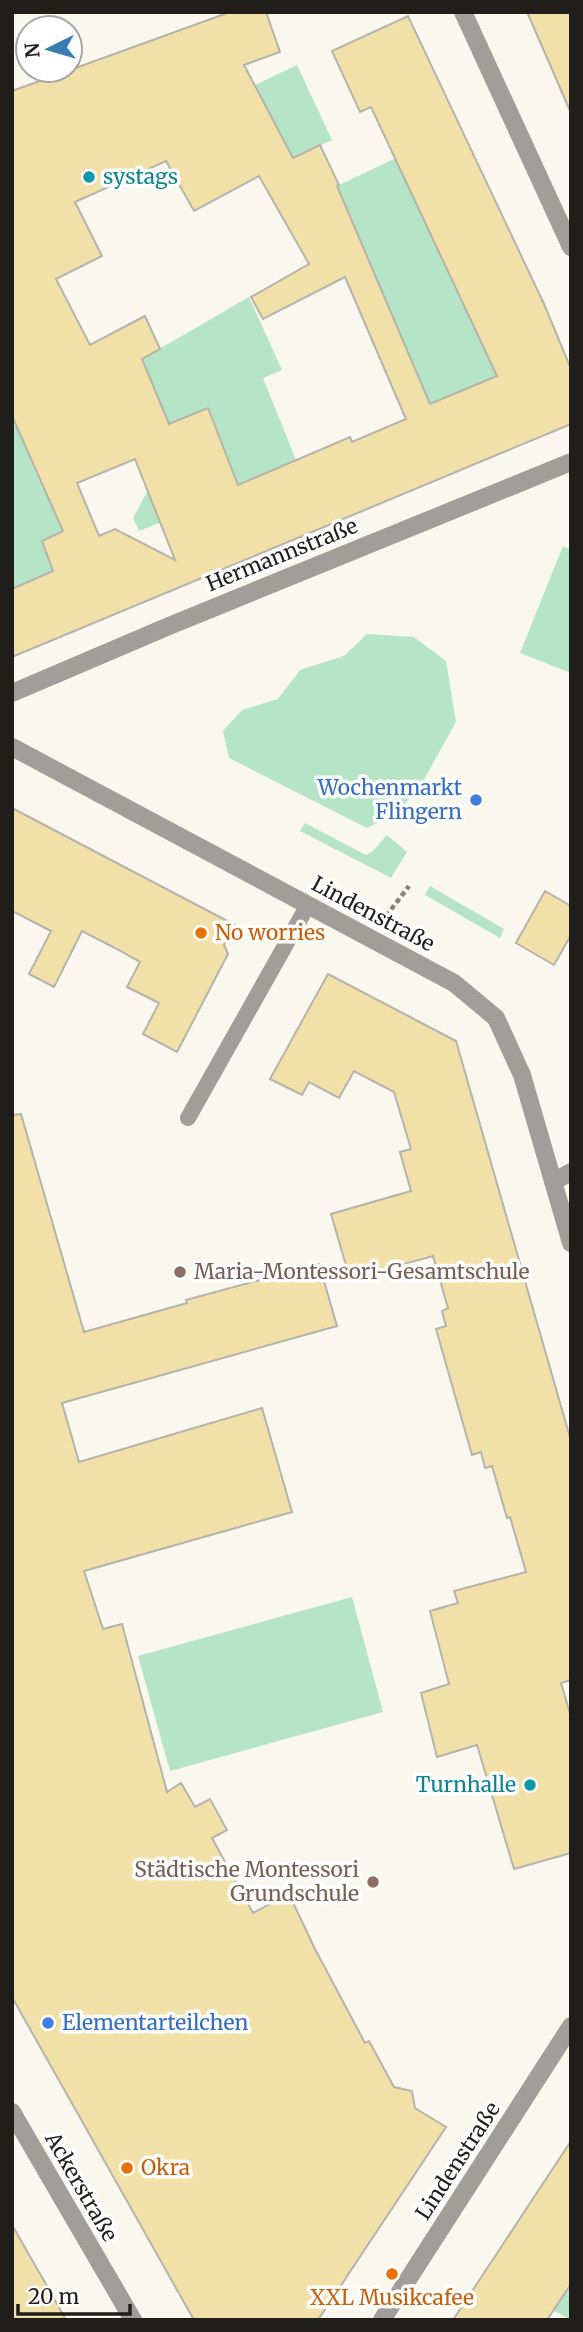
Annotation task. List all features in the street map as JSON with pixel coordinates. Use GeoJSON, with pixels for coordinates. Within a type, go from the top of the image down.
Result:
{"type":"FeatureCollection","features":[{"type":"Feature","properties":{"kind":"street"},"geometry":{"type":"LineString","coordinates":[[463,12],[571,247]]}},
{"type":"Feature","properties":{"kind":"street","name":"Hermannstraße"},"geometry":{"type":"LineString","coordinates":[[12,693],[571,462]]}},
{"type":"Feature","properties":{"kind":"street","name":"Lindenstraße"},"geometry":{"type":"LineString","coordinates":[[12,747],[454,983],[496,1018],[522,1075],[571,1243]]}},
{"type":"Feature","properties":{"kind":"street"},"geometry":{"type":"LineString","coordinates":[[553,1182],[571,1172]]}},
{"type":"Feature","properties":{"kind":"street","name":"Lindenstraße"},"geometry":{"type":"LineString","coordinates":[[382,2320],[571,2026]]}},
{"type":"Feature","properties":{"kind":"street","name":"Ackerstraße"},"geometry":{"type":"LineString","coordinates":[[12,2112],[133,2320]]}},
{"type":"Feature","properties":{"kind":"lane"},"geometry":{"type":"LineString","coordinates":[[188,1118],[308,905]]}},
{"type":"Feature","properties":{"kind":"path"},"geometry":{"type":"LineString","coordinates":[[373,938],[409,886]]}},
{"type":"Feature","properties":{"kind":"green space"},"geometry":{"type":"Polygon","coordinates":[[[297,65],[332,140],[293,158],[255,85],[297,65]]]}},
{"type":"Feature","properties":{"kind":"green space"},"geometry":{"type":"Polygon","coordinates":[[[396,158],[477,334],[507,372],[430,404],[337,186],[396,158]]]}},
{"type":"Feature","properties":{"kind":"green space"},"geometry":{"type":"Polygon","coordinates":[[[249,297],[282,370],[263,378],[296,460],[238,485],[208,408],[187,416],[220,496],[188,511],[185,505],[179,504],[165,509],[162,516],[164,521],[139,531],[133,518],[148,490],[189,473],[142,359],[249,297]]]}},
{"type":"Feature","properties":{"kind":"green space"},"geometry":{"type":"Polygon","coordinates":[[[16,425],[64,531],[42,541],[54,571],[12,589],[12,427],[16,425]]]}},
{"type":"Feature","properties":{"kind":"green space"},"geometry":{"type":"Polygon","coordinates":[[[563,546],[571,550],[571,673],[520,653],[563,546]]]}},
{"type":"Feature","properties":{"kind":"green space"},"geometry":{"type":"Polygon","coordinates":[[[367,634],[414,637],[446,661],[456,722],[421,785],[397,813],[367,828],[229,758],[223,731],[242,710],[278,699],[300,670],[344,656],[367,634]]]}},
{"type":"Feature","properties":{"kind":"green space"},"geometry":{"type":"Polygon","coordinates":[[[305,823],[366,855],[387,835],[407,852],[391,878],[300,831],[305,823]]]}},
{"type":"Feature","properties":{"kind":"green space"},"geometry":{"type":"Polygon","coordinates":[[[430,886],[504,929],[500,938],[425,895],[430,886]]]}},
{"type":"Feature","properties":{"kind":"green space"},"geometry":{"type":"Polygon","coordinates":[[[352,1597],[383,1712],[170,1771],[138,1656],[352,1597]]]}},
{"type":"Feature","properties":{"kind":"green space"},"geometry":{"type":"Polygon","coordinates":[[[565,2282],[571,2285],[571,2320],[549,2308],[565,2282]]]}},
{"type":"Feature","properties":{"kind":"building"},"geometry":{"type":"Polygon","coordinates":[[[230,12],[266,12],[280,52],[244,65],[293,158],[320,145],[430,404],[497,376],[371,107],[360,112],[332,51],[408,16],[544,304],[571,369],[571,424],[12,657],[12,589],[53,571],[42,541],[63,531],[12,416],[12,91],[31,84],[84,84],[84,65],[230,12]],[[166,161],[75,202],[102,256],[56,279],[90,345],[145,316],[160,349],[142,359],[169,424],[208,408],[238,485],[350,437],[352,442],[406,419],[345,277],[263,319],[251,297],[309,264],[259,176],[194,211],[166,161]],[[135,459],[77,483],[99,536],[115,529],[175,560],[135,459]]]}},
{"type":"Feature","properties":{"kind":"building"},"geometry":{"type":"Polygon","coordinates":[[[527,12],[571,12],[571,113],[527,12]]]}},
{"type":"Feature","properties":{"kind":"building"},"geometry":{"type":"Polygon","coordinates":[[[12,808],[235,925],[224,945],[228,954],[177,1052],[143,1034],[159,1003],[127,987],[140,962],[113,947],[82,931],[54,987],[29,974],[51,931],[12,911],[12,808]]]}},
{"type":"Feature","properties":{"kind":"building"},"geometry":{"type":"Polygon","coordinates":[[[545,891],[571,906],[571,935],[554,965],[516,943],[545,891]]]}},
{"type":"Feature","properties":{"kind":"building"},"geometry":{"type":"Polygon","coordinates":[[[328,974],[456,1041],[571,1441],[571,1680],[561,1683],[571,1717],[571,1853],[514,1869],[477,1745],[437,1757],[421,1693],[449,1684],[430,1611],[458,1603],[454,1591],[526,1572],[492,1466],[485,1468],[481,1452],[472,1455],[436,1329],[446,1326],[442,1311],[448,1308],[433,1256],[350,1279],[331,1214],[411,1191],[400,1152],[411,1149],[394,1092],[354,1071],[339,1098],[309,1082],[302,1095],[270,1079],[328,974]]]}},
{"type":"Feature","properties":{"kind":"building"},"geometry":{"type":"Polygon","coordinates":[[[21,1114],[84,1332],[187,1303],[186,1300],[319,1264],[337,1326],[62,1403],[79,1462],[262,1408],[292,1512],[84,1571],[103,1629],[122,1624],[167,1792],[181,1783],[195,1807],[210,1799],[227,1830],[212,1838],[253,1913],[289,1894],[365,2043],[369,2041],[394,2087],[412,2091],[415,2108],[446,2127],[318,2320],[194,2320],[12,1997],[12,1115],[21,1114]]]}},
{"type":"Feature","properties":{"kind":"building"},"geometry":{"type":"Polygon","coordinates":[[[571,2141],[571,2284],[547,2320],[453,2320],[571,2141]]]}},
{"type":"Feature","properties":{"kind":"building"},"geometry":{"type":"Polygon","coordinates":[[[12,2225],[47,2286],[66,2320],[12,2320],[12,2225]]]}},
{"type":"Feature","properties":{"kind":"place","name":"systags"},"geometry":{"type":"Point","coordinates":[89,177]}},
{"type":"Feature","properties":{"kind":"place","name":"Wochenmarkt Flingern"},"geometry":{"type":"Point","coordinates":[476,800]}},
{"type":"Feature","properties":{"kind":"place","name":"No worries"},"geometry":{"type":"Point","coordinates":[201,933]}},
{"type":"Feature","properties":{"kind":"place","name":"Maria-Montessori-Gesamtschule"},"geometry":{"type":"Point","coordinates":[180,1272]}},
{"type":"Feature","properties":{"kind":"place","name":"Turnhalle"},"geometry":{"type":"Point","coordinates":[530,1785]}},
{"type":"Feature","properties":{"kind":"place","name":"Städtische Montessori Grundschule"},"geometry":{"type":"Point","coordinates":[373,1882]}},
{"type":"Feature","properties":{"kind":"place","name":"Elementarteilchen"},"geometry":{"type":"Point","coordinates":[48,2023]}},
{"type":"Feature","properties":{"kind":"place","name":"Okra"},"geometry":{"type":"Point","coordinates":[127,2168]}},
{"type":"Feature","properties":{"kind":"place","name":"XXL Musikcafee"},"geometry":{"type":"Point","coordinates":[392,2274]}}]}
